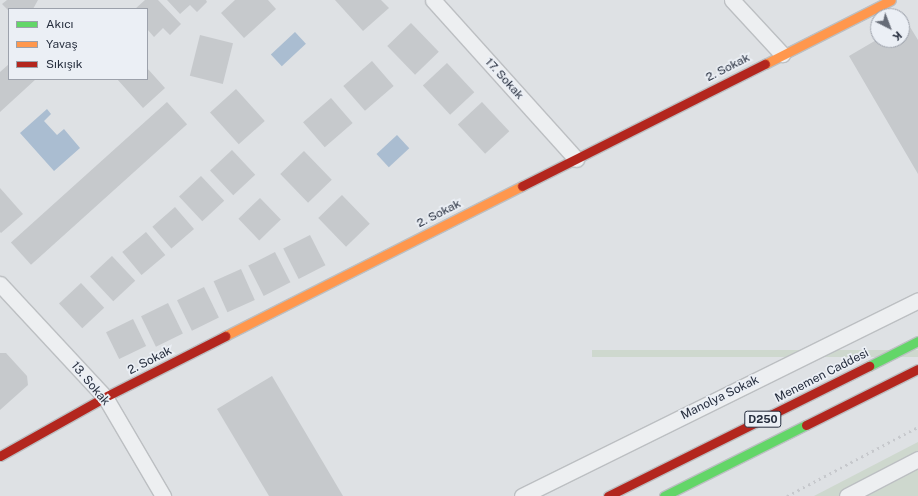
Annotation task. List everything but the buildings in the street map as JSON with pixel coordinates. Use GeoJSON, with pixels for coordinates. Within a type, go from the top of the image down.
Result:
{"type":"FeatureCollection","features":[{"type":"Feature","properties":{"kind":"main road","name":"2. Sokak"},"geometry":{"type":"LineString","coordinates":[[0,456],[105,397],[891,0]]}},
{"type":"Feature","properties":{"kind":"main road","name":"Menemen Caddesi"},"geometry":{"type":"LineString","coordinates":[[608,496],[918,341]]}},
{"type":"Feature","properties":{"kind":"main road","name":"D250"},"geometry":{"type":"LineString","coordinates":[[664,496],[918,369]]}},
{"type":"Feature","properties":{"kind":"street","name":"17. Sokak"},"geometry":{"type":"LineString","coordinates":[[433,0],[576,159]]}},
{"type":"Feature","properties":{"kind":"street"},"geometry":{"type":"LineString","coordinates":[[732,0],[782,54]]}},
{"type":"Feature","properties":{"kind":"street","name":"13. Sokak"},"geometry":{"type":"LineString","coordinates":[[0,284],[105,397],[163,496]]}},
{"type":"Feature","properties":{"kind":"street","name":"Manolya Sokak"},"geometry":{"type":"LineString","coordinates":[[522,496],[918,300]]}},
{"type":"Feature","properties":{"kind":"street"},"geometry":{"type":"LineString","coordinates":[[847,496],[918,459]]}},
{"type":"Feature","properties":{"kind":"shaded area"},"geometry":{"type":"Polygon","coordinates":[[[592,350],[918,350],[918,357],[592,357],[592,350]]]}},
{"type":"Feature","properties":{"kind":"shaded area"},"geometry":{"type":"Polygon","coordinates":[[[918,442],[918,496],[814,496],[918,442]]]}},
{"type":"Feature","properties":{"kind":"water"},"geometry":{"type":"Polygon","coordinates":[[[295,32],[306,44],[282,66],[271,55],[295,32]]]}},
{"type":"Feature","properties":{"kind":"water"},"geometry":{"type":"Polygon","coordinates":[[[47,109],[51,114],[44,121],[57,135],[64,129],[80,148],[54,171],[20,133],[47,109]]]}},
{"type":"Feature","properties":{"kind":"water"},"geometry":{"type":"Polygon","coordinates":[[[397,135],[409,148],[389,167],[377,154],[397,135]]]}},
{"type":"Feature","properties":{"kind":"railway"},"geometry":{"type":"LineString","coordinates":[[787,496],[918,427]]}},
{"type":"Feature","properties":{"kind":"traffic: fast"},"geometry":{"type":"LineString","coordinates":[[869,366],[918,341]]}},
{"type":"Feature","properties":{"kind":"traffic: fast"},"geometry":{"type":"LineString","coordinates":[[664,496],[806,425]]}},
{"type":"Feature","properties":{"kind":"traffic: slow"},"geometry":{"type":"LineString","coordinates":[[765,64],[891,0]]}},
{"type":"Feature","properties":{"kind":"traffic: slow"},"geometry":{"type":"LineString","coordinates":[[225,336],[522,186]]}},
{"type":"Feature","properties":{"kind":"traffic: jam"},"geometry":{"type":"LineString","coordinates":[[522,186],[765,64]]}},
{"type":"Feature","properties":{"kind":"traffic: jam"},"geometry":{"type":"LineString","coordinates":[[0,456],[105,397],[225,336]]}},
{"type":"Feature","properties":{"kind":"traffic: jam"},"geometry":{"type":"LineString","coordinates":[[608,496],[869,366]]}},
{"type":"Feature","properties":{"kind":"traffic: jam"},"geometry":{"type":"LineString","coordinates":[[806,425],[918,369]]}}]}
